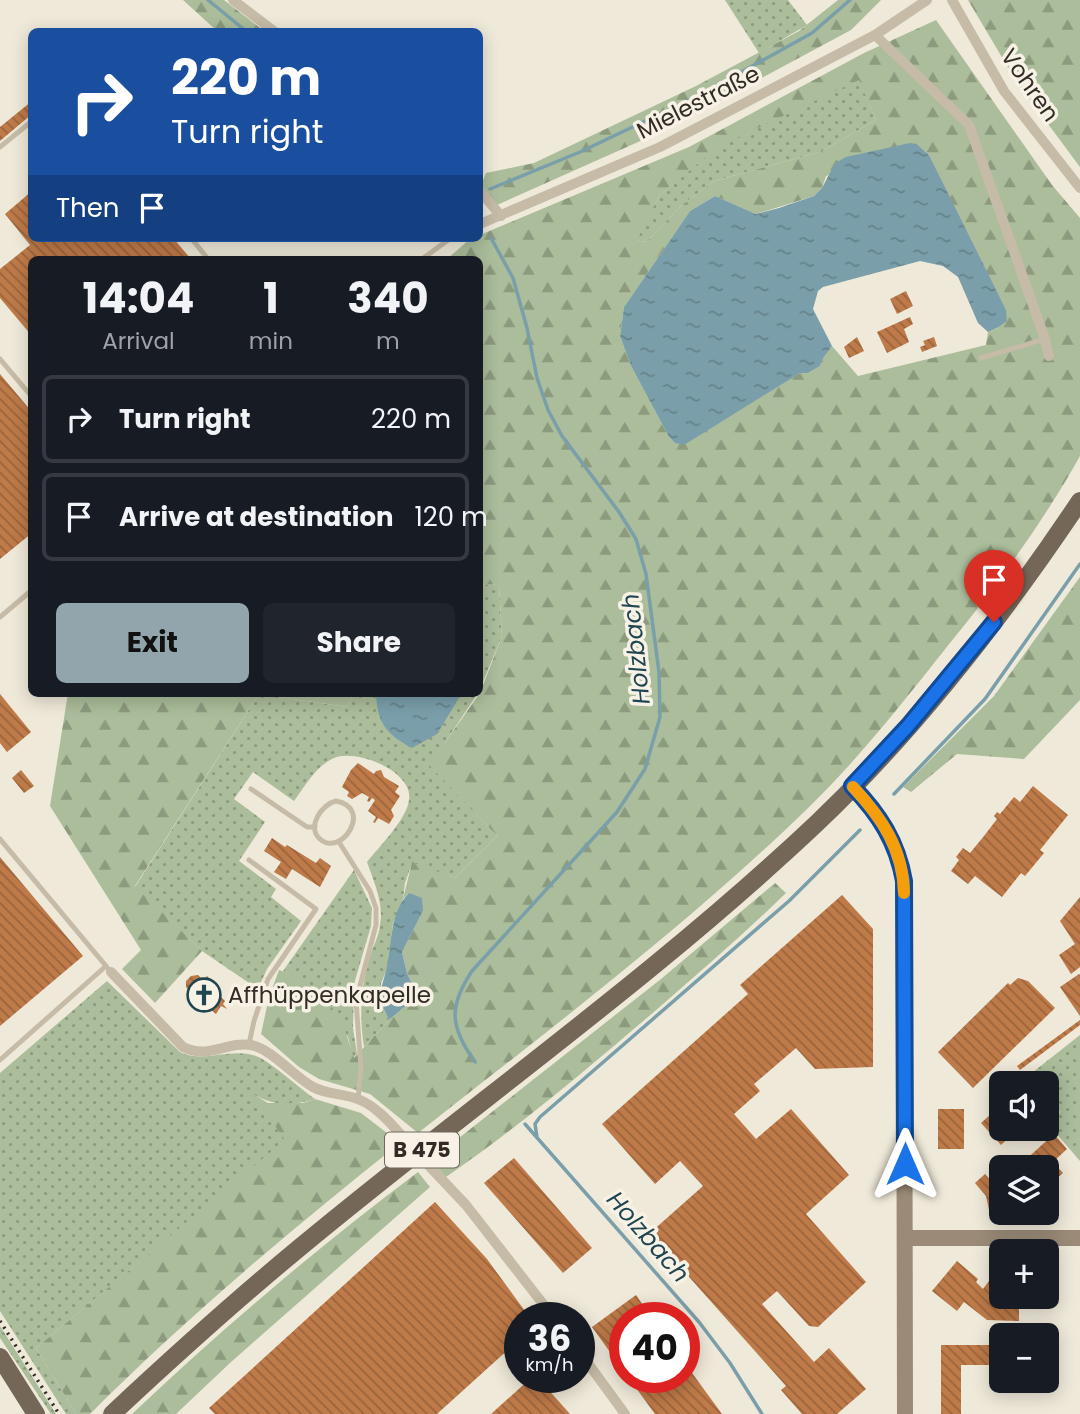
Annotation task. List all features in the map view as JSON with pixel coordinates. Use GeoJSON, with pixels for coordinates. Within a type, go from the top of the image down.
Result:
{"type":"FeatureCollection","features":[{"type":"Feature","properties":{"kind":"main road","name":"B 475"},"geometry":{"type":"LineString","coordinates":[[112,1414],[218,1316],[300,1247],[663,959],[819,821],[908,726],[970,653],[1020,588],[1080,501]]}},
{"type":"Feature","properties":{"kind":"main road"},"geometry":{"type":"LineString","coordinates":[[0,1357],[36,1414]]}},
{"type":"Feature","properties":{"kind":"street"},"geometry":{"type":"LineString","coordinates":[[233,0],[270,28]]}},
{"type":"Feature","properties":{"kind":"street","name":"Mielestraße"},"geometry":{"type":"LineString","coordinates":[[483,223],[660,147],[875,35],[926,0]]}},
{"type":"Feature","properties":{"kind":"street","name":"Vohren"},"geometry":{"type":"LineString","coordinates":[[952,0],[1004,91],[1080,188]]}},
{"type":"Feature","properties":{"kind":"street"},"geometry":{"type":"LineString","coordinates":[[875,35],[969,125],[1049,356]]}},
{"type":"Feature","properties":{"kind":"street"},"geometry":{"type":"LineString","coordinates":[[483,195],[501,216]]}},
{"type":"Feature","properties":{"kind":"street"},"geometry":{"type":"LineString","coordinates":[[852,786],[871,806],[892,837],[904,881],[905,1414]]}},
{"type":"Feature","properties":{"kind":"street"},"geometry":{"type":"LineString","coordinates":[[108,969],[183,1047],[196,1054],[249,1045],[264,1049],[292,1074],[316,1089],[358,1099],[373,1107],[404,1138]]}},
{"type":"Feature","properties":{"kind":"street"},"geometry":{"type":"LineString","coordinates":[[431,1168],[466,1205],[542,1302]]}},
{"type":"Feature","properties":{"kind":"street"},"geometry":{"type":"LineString","coordinates":[[905,1238],[1080,1238]]}},
{"type":"Feature","properties":{"kind":"street"},"geometry":{"type":"LineString","coordinates":[[595,1373],[625,1414]]}},
{"type":"Feature","properties":{"kind":"lane"},"geometry":{"type":"LineString","coordinates":[[0,147],[28,124]]}},
{"type":"Feature","properties":{"kind":"lane"},"geometry":{"type":"LineString","coordinates":[[194,242],[206,256]]}},
{"type":"Feature","properties":{"kind":"lane"},"geometry":{"type":"LineString","coordinates":[[426,256],[445,242]]}},
{"type":"Feature","properties":{"kind":"lane"},"geometry":{"type":"LineString","coordinates":[[981,358],[1045,339]]}},
{"type":"Feature","properties":{"kind":"lane"},"geometry":{"type":"LineString","coordinates":[[0,359],[28,392]]}},
{"type":"Feature","properties":{"kind":"lane"},"geometry":{"type":"LineString","coordinates":[[0,617],[28,593]]}},
{"type":"Feature","properties":{"kind":"lane"},"geometry":{"type":"LineString","coordinates":[[251,789],[307,827],[315,827]]}},
{"type":"Feature","properties":{"kind":"lane"},"geometry":{"type":"LineString","coordinates":[[329,802],[343,802],[352,809],[352,827],[339,842],[327,844],[315,833],[317,817],[329,802]]}},
{"type":"Feature","properties":{"kind":"lane"},"geometry":{"type":"LineString","coordinates":[[0,839],[108,969],[0,1060]]}},
{"type":"Feature","properties":{"kind":"lane"},"geometry":{"type":"LineString","coordinates":[[339,842],[370,891],[376,908],[376,925],[356,1001],[361,1068],[358,1099]]}},
{"type":"Feature","properties":{"kind":"lane"},"geometry":{"type":"LineString","coordinates":[[249,860],[316,909],[268,979],[249,1045]]}},
{"type":"Feature","properties":{"kind":"green space"},"geometry":{"type":"Polygon","coordinates":[[[183,0],[224,0],[260,28],[214,28],[183,0]]]}},
{"type":"Feature","properties":{"kind":"green space"},"geometry":{"type":"Polygon","coordinates":[[[725,0],[788,0],[807,25],[759,53],[725,0]]]}},
{"type":"Feature","properties":{"kind":"green space"},"geometry":{"type":"Polygon","coordinates":[[[838,0],[881,0],[851,30],[665,130],[497,205],[483,188],[486,173],[534,163],[696,86],[799,31],[838,0]]]}},
{"type":"Feature","properties":{"kind":"green space"},"geometry":{"type":"Polygon","coordinates":[[[968,0],[1080,0],[1080,167],[1016,81],[968,0]]]}},
{"type":"Feature","properties":{"kind":"green space"},"geometry":{"type":"Polygon","coordinates":[[[936,20],[1052,185],[1080,218],[1080,456],[1035,529],[985,598],[880,730],[825,792],[664,937],[418,1133],[370,1094],[319,1079],[299,1067],[261,1034],[269,997],[279,970],[288,973],[330,1005],[342,1021],[354,1058],[416,993],[402,952],[423,911],[409,893],[403,899],[412,862],[455,878],[497,836],[429,765],[477,697],[483,697],[483,685],[502,636],[499,585],[483,584],[483,256],[450,256],[467,242],[483,242],[483,234],[689,147],[864,53],[936,20]],[[859,80],[718,147],[659,196],[637,240],[646,242],[682,205],[714,181],[820,152],[876,120],[859,80]],[[917,144],[826,176],[822,188],[814,196],[756,214],[715,196],[690,211],[624,307],[620,336],[631,366],[669,437],[675,443],[800,373],[808,373],[820,366],[822,358],[832,346],[858,376],[986,345],[988,332],[998,328],[953,206],[929,155],[917,144]]]}},
{"type":"Feature","properties":{"kind":"green space"},"geometry":{"type":"Polygon","coordinates":[[[859,79],[876,120],[820,152],[714,181],[682,205],[646,242],[636,240],[659,196],[718,146],[859,79]]]}},
{"type":"Feature","properties":{"kind":"green space"},"geometry":{"type":"Polygon","coordinates":[[[1080,577],[1080,700],[1024,759],[957,754],[911,792],[903,787],[994,696],[1080,577]]]}},
{"type":"Feature","properties":{"kind":"green space"},"geometry":{"type":"Polygon","coordinates":[[[483,584],[499,585],[502,636],[483,682],[483,584]]]}},
{"type":"Feature","properties":{"kind":"green space"},"geometry":{"type":"Polygon","coordinates":[[[67,697],[257,697],[135,886],[202,951],[155,1003],[122,969],[141,950],[50,806],[67,697]]]}},
{"type":"Feature","properties":{"kind":"green space"},"geometry":{"type":"Polygon","coordinates":[[[257,697],[279,697],[347,707],[352,697],[475,697],[430,765],[497,836],[455,878],[412,863],[403,899],[393,924],[387,969],[381,983],[381,1002],[389,1020],[364,1047],[361,1012],[363,990],[381,917],[378,893],[367,862],[398,824],[409,800],[403,780],[394,772],[369,760],[344,756],[334,758],[322,766],[294,801],[253,772],[234,799],[265,822],[239,861],[276,889],[271,897],[301,921],[267,969],[258,989],[202,951],[135,887],[257,697]]]}},
{"type":"Feature","properties":{"kind":"green space"},"geometry":{"type":"Polygon","coordinates":[[[279,697],[352,697],[347,707],[279,697]]]}},
{"type":"Feature","properties":{"kind":"green space"},"geometry":{"type":"Polygon","coordinates":[[[354,870],[372,908],[371,926],[354,984],[353,1028],[357,1054],[353,1058],[348,1037],[295,980],[283,971],[354,870]]]}},
{"type":"Feature","properties":{"kind":"green space"},"geometry":{"type":"Polygon","coordinates":[[[775,883],[786,893],[689,982],[553,1097],[446,1177],[431,1160],[661,979],[775,883]]]}},
{"type":"Feature","properties":{"kind":"green space"},"geometry":{"type":"Polygon","coordinates":[[[107,981],[180,1052],[198,1056],[237,1053],[256,1056],[315,1099],[284,1104],[255,1095],[286,1140],[36,1348],[76,1414],[66,1414],[0,1311],[0,1073],[107,981]]]}},
{"type":"Feature","properties":{"kind":"green space"},"geometry":{"type":"Polygon","coordinates":[[[1080,1035],[1080,1161],[1059,1137],[1059,1071],[1034,1071],[1080,1035]]]}},
{"type":"Feature","properties":{"kind":"green space"},"geometry":{"type":"Polygon","coordinates":[[[253,1094],[268,1103],[303,1103],[315,1099],[361,1113],[400,1143],[241,1274],[90,1414],[76,1414],[36,1348],[285,1140],[253,1094]]]}},
{"type":"Feature","properties":{"kind":"green space"},"geometry":{"type":"Polygon","coordinates":[[[418,1172],[430,1187],[231,1362],[176,1414],[132,1414],[272,1289],[418,1172]]]}},
{"type":"Feature","properties":{"kind":"green space"},"geometry":{"type":"Polygon","coordinates":[[[0,1326],[56,1414],[51,1414],[0,1338],[0,1326]]]}},
{"type":"Feature","properties":{"kind":"water"},"geometry":{"type":"Polygon","coordinates":[[[910,143],[917,144],[929,155],[1006,310],[1007,321],[988,332],[978,323],[958,277],[943,266],[920,261],[823,287],[818,291],[813,309],[832,346],[820,366],[808,373],[800,373],[684,445],[675,443],[669,437],[631,366],[620,336],[624,307],[690,211],[715,196],[756,214],[779,208],[814,196],[822,188],[835,163],[846,157],[910,143]]]}},
{"type":"Feature","properties":{"kind":"water"},"geometry":{"type":"Polygon","coordinates":[[[376,697],[460,697],[437,734],[412,748],[389,732],[378,712],[376,697]]]}},
{"type":"Feature","properties":{"kind":"water"},"geometry":{"type":"Polygon","coordinates":[[[409,893],[422,898],[423,911],[402,952],[416,993],[409,1003],[389,1020],[382,1002],[381,990],[395,918],[409,893]]]}},
{"type":"Feature","properties":{"kind":"building"},"geometry":{"type":"Polygon","coordinates":[[[28,104],[28,117],[0,141],[0,127],[28,104]]]}},
{"type":"Feature","properties":{"kind":"building"},"geometry":{"type":"Polygon","coordinates":[[[28,194],[28,242],[176,242],[188,256],[28,256],[28,331],[0,298],[0,269],[30,245],[5,214],[28,194]]]}},
{"type":"Feature","properties":{"kind":"building"},"geometry":{"type":"Polygon","coordinates":[[[906,291],[913,306],[897,314],[890,299],[906,291]]]}},
{"type":"Feature","properties":{"kind":"building"},"geometry":{"type":"Polygon","coordinates":[[[910,317],[913,324],[904,329],[909,342],[887,353],[877,332],[910,317]]]}},
{"type":"Feature","properties":{"kind":"building"},"geometry":{"type":"Polygon","coordinates":[[[857,337],[864,351],[849,358],[844,347],[857,337]]]}},
{"type":"Feature","properties":{"kind":"building"},"geometry":{"type":"Polygon","coordinates":[[[934,337],[937,346],[922,352],[920,347],[925,345],[923,341],[934,337]]]}},
{"type":"Feature","properties":{"kind":"building"},"geometry":{"type":"Polygon","coordinates":[[[0,374],[28,407],[28,536],[0,559],[0,374]]]}},
{"type":"Feature","properties":{"kind":"building"},"geometry":{"type":"Polygon","coordinates":[[[0,694],[31,732],[7,752],[0,743],[0,694]]]}},
{"type":"Feature","properties":{"kind":"building"},"geometry":{"type":"Polygon","coordinates":[[[358,763],[374,774],[381,770],[384,777],[399,786],[395,792],[400,796],[391,810],[394,816],[389,824],[378,818],[373,822],[376,817],[368,811],[375,800],[372,798],[367,801],[369,797],[362,793],[352,799],[347,796],[349,792],[342,787],[358,763]]]}},
{"type":"Feature","properties":{"kind":"building"},"geometry":{"type":"Polygon","coordinates":[[[21,770],[34,786],[24,793],[12,778],[21,770]]]}},
{"type":"Feature","properties":{"kind":"building"},"geometry":{"type":"Polygon","coordinates":[[[1033,786],[1068,815],[1040,850],[1044,853],[1025,876],[1021,873],[1002,897],[975,876],[968,884],[951,871],[963,848],[970,853],[997,819],[994,816],[997,812],[1000,814],[1014,797],[1020,802],[1033,786]]]}},
{"type":"Feature","properties":{"kind":"building"},"geometry":{"type":"Polygon","coordinates":[[[272,838],[316,863],[320,858],[331,866],[320,887],[292,869],[286,879],[274,872],[281,862],[264,851],[272,838]]]}},
{"type":"Feature","properties":{"kind":"building"},"geometry":{"type":"Polygon","coordinates":[[[0,857],[83,956],[0,1026],[0,857]]]}},
{"type":"Feature","properties":{"kind":"building"},"geometry":{"type":"Polygon","coordinates":[[[842,895],[873,929],[873,1067],[815,1069],[796,1048],[754,1084],[760,1091],[734,1114],[756,1139],[791,1109],[849,1175],[806,1214],[866,1282],[818,1327],[809,1326],[777,1291],[762,1304],[814,1362],[829,1348],[866,1389],[837,1414],[802,1414],[781,1390],[786,1386],[650,1233],[703,1186],[680,1161],[655,1184],[602,1124],[748,994],[740,985],[842,895]]]}},
{"type":"Feature","properties":{"kind":"building"},"geometry":{"type":"Polygon","coordinates":[[[1080,897],[1080,967],[1071,974],[1059,955],[1075,944],[1060,921],[1080,897]]]}},
{"type":"Feature","properties":{"kind":"building","name":"Affhüppenkapelle"},"geometry":{"type":"Polygon","coordinates":[[[198,975],[203,980],[207,976],[215,984],[212,988],[225,1001],[223,1004],[227,1009],[221,1006],[216,1014],[200,1000],[196,1004],[187,996],[191,992],[186,987],[186,981],[191,976],[198,975]]]}},
{"type":"Feature","properties":{"kind":"building"},"geometry":{"type":"Polygon","coordinates":[[[1080,975],[1080,1016],[1060,987],[1080,975]]]}},
{"type":"Feature","properties":{"kind":"building"},"geometry":{"type":"Polygon","coordinates":[[[1018,978],[1028,981],[1055,1008],[973,1088],[938,1052],[1008,983],[1010,985],[1018,978]]]}},
{"type":"Feature","properties":{"kind":"building"},"geometry":{"type":"Polygon","coordinates":[[[1080,1020],[1080,1025],[1020,1070],[1017,1066],[1080,1020]]]}},
{"type":"Feature","properties":{"kind":"building"},"geometry":{"type":"Polygon","coordinates":[[[938,1109],[964,1109],[964,1149],[938,1149],[938,1109]]]}},
{"type":"Feature","properties":{"kind":"building"},"geometry":{"type":"Polygon","coordinates":[[[989,1116],[989,1132],[981,1123],[989,1116]]]}},
{"type":"Feature","properties":{"kind":"building"},"geometry":{"type":"Polygon","coordinates":[[[1059,1140],[1067,1149],[1059,1156],[1031,1155],[1046,1141],[1059,1140]]]}},
{"type":"Feature","properties":{"kind":"building"},"geometry":{"type":"Polygon","coordinates":[[[514,1158],[592,1248],[563,1273],[484,1183],[514,1158]]]}},
{"type":"Feature","properties":{"kind":"building"},"geometry":{"type":"Polygon","coordinates":[[[985,1174],[989,1178],[989,1210],[986,1196],[975,1183],[985,1174]]]}},
{"type":"Feature","properties":{"kind":"building"},"geometry":{"type":"Polygon","coordinates":[[[435,1202],[487,1259],[518,1302],[504,1302],[504,1353],[437,1414],[215,1414],[209,1408],[435,1202]]]}},
{"type":"Feature","properties":{"kind":"building"},"geometry":{"type":"Polygon","coordinates":[[[957,1261],[978,1279],[976,1282],[983,1289],[989,1281],[989,1309],[1019,1309],[1019,1321],[987,1320],[964,1302],[957,1311],[932,1291],[957,1261]]]}},
{"type":"Feature","properties":{"kind":"building"},"geometry":{"type":"Polygon","coordinates":[[[636,1295],[641,1302],[626,1302],[636,1295]]]}},
{"type":"Feature","properties":{"kind":"building"},"geometry":{"type":"Polygon","coordinates":[[[609,1315],[609,1351],[595,1331],[595,1325],[609,1315]]]}},
{"type":"Feature","properties":{"kind":"building"},"geometry":{"type":"Polygon","coordinates":[[[941,1345],[989,1345],[989,1365],[961,1365],[961,1414],[941,1414],[941,1345]]]}},
{"type":"Feature","properties":{"kind":"building"},"geometry":{"type":"Polygon","coordinates":[[[700,1384],[722,1414],[655,1414],[640,1393],[700,1393],[700,1384]]]}},
{"type":"Feature","properties":{"kind":"building"},"geometry":{"type":"Polygon","coordinates":[[[514,1393],[551,1393],[570,1414],[491,1414],[514,1393]]]}},
{"type":"Feature","properties":{"kind":"waterway","name":"Holzbach"},"geometry":{"type":"LineString","coordinates":[[208,0],[242,28]]}},
{"type":"Feature","properties":{"kind":"waterway"},"geometry":{"type":"LineString","coordinates":[[490,189],[580,152],[700,95],[812,33],[850,0]]}},
{"type":"Feature","properties":{"kind":"waterway","name":"Holzbach"},"geometry":{"type":"LineString","coordinates":[[475,1062],[461,1038],[455,1017],[464,984],[472,971],[617,812],[645,769],[660,717],[659,672],[646,574],[636,539],[562,436],[548,410],[537,378],[513,278],[491,238]]}},
{"type":"Feature","properties":{"kind":"waterway"},"geometry":{"type":"LineString","coordinates":[[894,794],[985,699],[1080,564]]}},
{"type":"Feature","properties":{"kind":"waterway"},"geometry":{"type":"LineString","coordinates":[[537,1137],[535,1124],[540,1117],[789,901],[860,830]]}},
{"type":"Feature","properties":{"kind":"waterway","name":"Holzbach"},"geometry":{"type":"LineString","coordinates":[[525,1124],[699,1322],[730,1363],[762,1414]]}},
{"type":"Feature","properties":{"kind":"tunnel"},"geometry":{"type":"LineString","coordinates":[[404,1138],[431,1168]]}},
{"type":"Feature","properties":{"kind":"railway"},"geometry":{"type":"LineString","coordinates":[[0,1321],[59,1414]]}},
{"type":"Feature","properties":{"kind":"slow traffic"},"geometry":{"type":"LineString","coordinates":[[853,787],[871,806],[892,837],[900,859],[904,893]]}},
{"type":"Feature","properties":{"kind":"place","name":"Affhüppenkapelle"},"geometry":{"type":"Point","coordinates":[204,995]}},
{"type":"Feature","properties":{"kind":"route"},"geometry":{"type":"LineString","coordinates":[[905,1164],[904,881],[892,837],[871,806],[852,786],[908,726],[994,622]]}}]}
